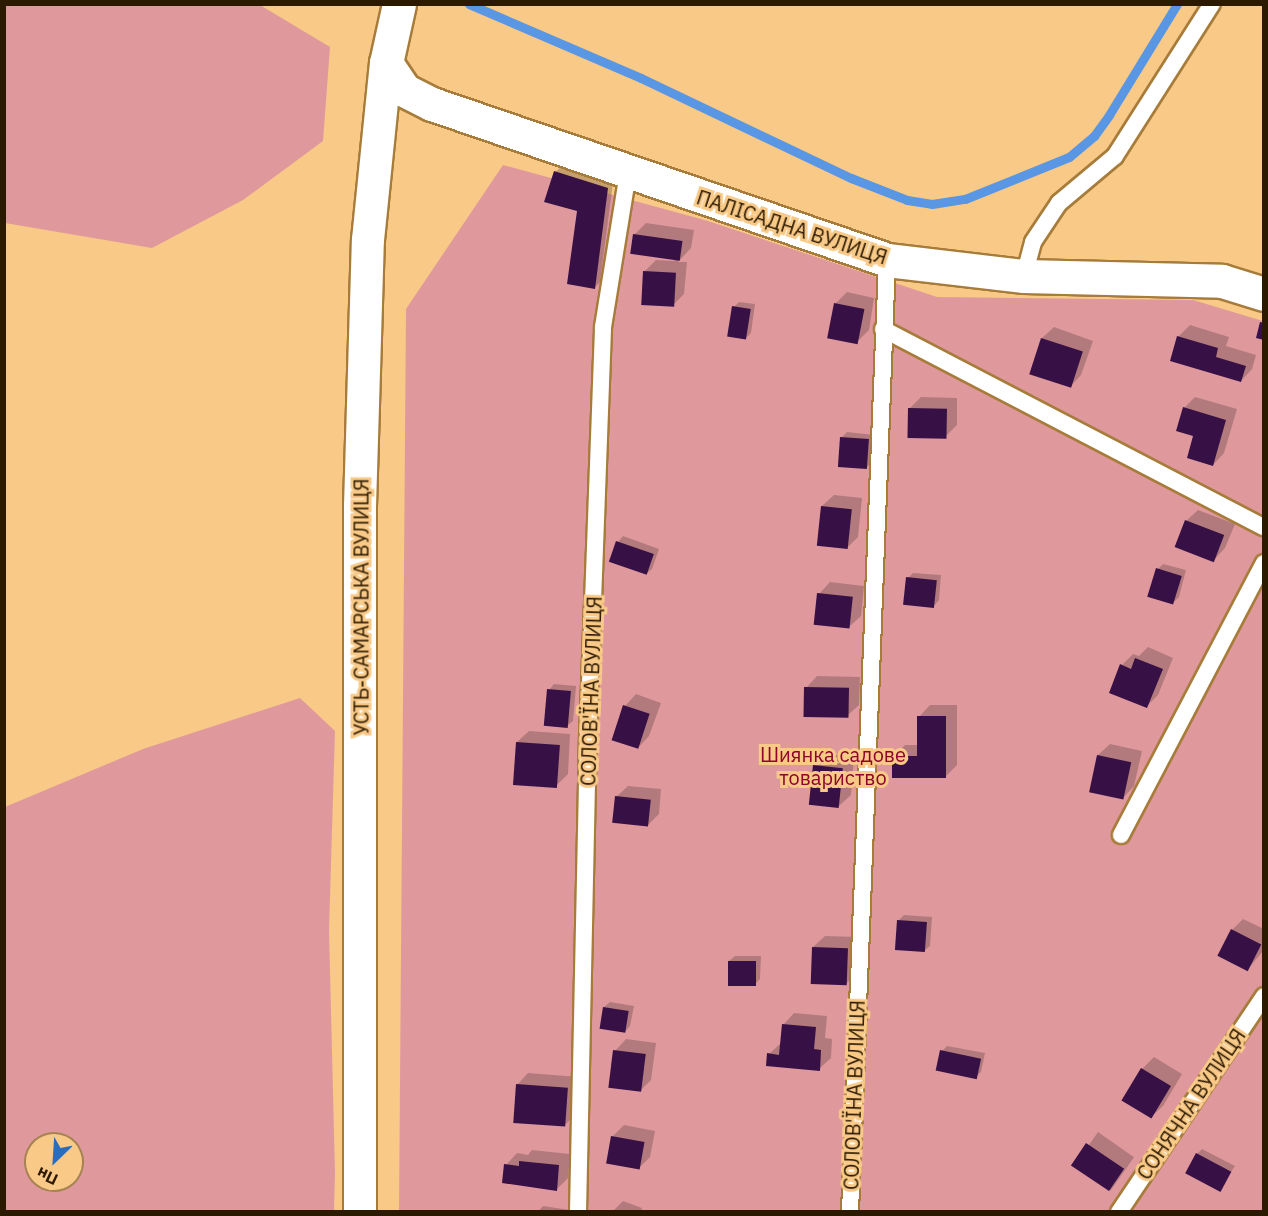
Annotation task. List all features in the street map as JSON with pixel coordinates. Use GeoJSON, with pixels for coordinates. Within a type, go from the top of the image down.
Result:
{"type":"FeatureCollection","features":[{"type":"Feature","properties":{"kind":"street","name":"УСТЬ-САМАРСЬКА ВУЛИЦЯ"},"geometry":{"type":"LineString","coordinates":[[360,1212],[360,506],[368,240],[386,63],[399,6]]}},
{"type":"Feature","properties":{"kind":"street","name":"ПАЛІСАДНА ВУЛИЦЯ"},"geometry":{"type":"LineString","coordinates":[[386,63],[404,90],[432,104],[887,260],[1024,276],[1222,281],[1263,294]]}},
{"type":"Feature","properties":{"kind":"lane"},"geometry":{"type":"LineString","coordinates":[[1024,276],[1032,242],[1059,203],[1115,156],[1212,4]]}},
{"type":"Feature","properties":{"kind":"lane","name":"СОЛОВ'ЇНА ВУЛИЦЯ"},"geometry":{"type":"LineString","coordinates":[[578,1212],[588,738],[603,327],[628,172]]}},
{"type":"Feature","properties":{"kind":"lane","name":"СОЛОВ'ЇНА ВУЛИЦЯ"},"geometry":{"type":"LineString","coordinates":[[850,1212],[887,260]]}},
{"type":"Feature","properties":{"kind":"lane"},"geometry":{"type":"LineString","coordinates":[[883,328],[1263,527]]}},
{"type":"Feature","properties":{"kind":"lane"},"geometry":{"type":"LineString","coordinates":[[1121,835],[1263,562]]}},
{"type":"Feature","properties":{"kind":"lane","name":"СОНЯЧНА ВУЛИЦЯ"},"geometry":{"type":"LineString","coordinates":[[1119,1212],[1263,996]]}},
{"type":"Feature","properties":{"kind":"green space"},"geometry":{"type":"Polygon","coordinates":[[[4,5],[260,5],[330,47],[323,141],[243,200],[152,248],[5,223],[4,5]]]}},
{"type":"Feature","properties":{"kind":"green space","name":"Шиянка садове товариство"},"geometry":{"type":"Polygon","coordinates":[[[503,165],[708,221],[937,297],[1193,300],[1263,321],[1263,1211],[399,1212],[406,309],[503,165]]]}},
{"type":"Feature","properties":{"kind":"green space"},"geometry":{"type":"Polygon","coordinates":[[[300,698],[335,731],[329,930],[334,1211],[5,1211],[5,807],[143,749],[300,698]]]}},
{"type":"Feature","properties":{"kind":"building"},"geometry":{"type":"Polygon","coordinates":[[[554,171],[608,188],[595,289],[567,284],[577,211],[544,202],[554,171]]]}},
{"type":"Feature","properties":{"kind":"building"},"geometry":{"type":"Polygon","coordinates":[[[633,234],[683,241],[680,261],[630,254],[633,234]]]}},
{"type":"Feature","properties":{"kind":"building"},"geometry":{"type":"Polygon","coordinates":[[[643,271],[676,273],[674,307],[641,305],[643,271]]]}},
{"type":"Feature","properties":{"kind":"building"},"geometry":{"type":"Polygon","coordinates":[[[834,303],[864,309],[858,344],[827,338],[834,303]]]}},
{"type":"Feature","properties":{"kind":"building"},"geometry":{"type":"Polygon","coordinates":[[[732,306],[751,309],[746,340],[727,337],[732,306]]]}},
{"type":"Feature","properties":{"kind":"building"},"geometry":{"type":"Polygon","coordinates":[[[1260,322],[1264,323],[1264,340],[1256,338],[1260,322]]]}},
{"type":"Feature","properties":{"kind":"building"},"geometry":{"type":"Polygon","coordinates":[[[1177,336],[1218,348],[1216,357],[1246,366],[1241,382],[1170,361],[1177,336]]]}},
{"type":"Feature","properties":{"kind":"building"},"geometry":{"type":"Polygon","coordinates":[[[1041,338],[1083,352],[1071,388],[1029,374],[1041,338]]]}},
{"type":"Feature","properties":{"kind":"building"},"geometry":{"type":"Polygon","coordinates":[[[1183,407],[1226,420],[1213,466],[1187,458],[1193,436],[1176,431],[1183,407]]]}},
{"type":"Feature","properties":{"kind":"building"},"geometry":{"type":"Polygon","coordinates":[[[908,408],[947,409],[946,439],[907,438],[908,408]]]}},
{"type":"Feature","properties":{"kind":"building"},"geometry":{"type":"Polygon","coordinates":[[[840,437],[869,439],[867,469],[838,467],[840,437]]]}},
{"type":"Feature","properties":{"kind":"building"},"geometry":{"type":"Polygon","coordinates":[[[821,506],[852,509],[848,549],[817,546],[821,506]]]}},
{"type":"Feature","properties":{"kind":"building"},"geometry":{"type":"Polygon","coordinates":[[[1185,520],[1224,535],[1214,562],[1175,547],[1185,520]]]}},
{"type":"Feature","properties":{"kind":"building"},"geometry":{"type":"Polygon","coordinates":[[[616,541],[654,554],[647,575],[609,562],[616,541]]]}},
{"type":"Feature","properties":{"kind":"building"},"geometry":{"type":"Polygon","coordinates":[[[1156,568],[1182,576],[1173,605],[1147,597],[1156,568]]]}},
{"type":"Feature","properties":{"kind":"building"},"geometry":{"type":"Polygon","coordinates":[[[906,577],[937,580],[934,608],[903,605],[906,577]]]}},
{"type":"Feature","properties":{"kind":"building"},"geometry":{"type":"Polygon","coordinates":[[[817,593],[853,597],[849,629],[814,625],[817,593]]]}},
{"type":"Feature","properties":{"kind":"building"},"geometry":{"type":"Polygon","coordinates":[[[1135,658],[1163,669],[1147,708],[1109,693],[1120,664],[1131,669],[1135,658]]]}},
{"type":"Feature","properties":{"kind":"building"},"geometry":{"type":"Polygon","coordinates":[[[804,687],[849,688],[848,718],[803,717],[804,687]]]}},
{"type":"Feature","properties":{"kind":"building"},"geometry":{"type":"Polygon","coordinates":[[[547,689],[571,691],[568,728],[544,726],[547,689]]]}},
{"type":"Feature","properties":{"kind":"building"},"geometry":{"type":"Polygon","coordinates":[[[623,705],[650,714],[638,749],[612,740],[623,705]]]}},
{"type":"Feature","properties":{"kind":"building"},"geometry":{"type":"Polygon","coordinates":[[[917,716],[946,716],[946,778],[892,778],[892,756],[917,756],[917,716]]]}},
{"type":"Feature","properties":{"kind":"building"},"geometry":{"type":"Polygon","coordinates":[[[516,742],[560,745],[557,788],[513,785],[516,742]]]}},
{"type":"Feature","properties":{"kind":"building"},"geometry":{"type":"Polygon","coordinates":[[[1097,755],[1131,762],[1123,799],[1089,792],[1097,755]]]}},
{"type":"Feature","properties":{"kind":"building"},"geometry":{"type":"Polygon","coordinates":[[[813,765],[843,768],[839,808],[809,805],[813,765]]]}},
{"type":"Feature","properties":{"kind":"building"},"geometry":{"type":"Polygon","coordinates":[[[615,796],[651,800],[648,827],[612,823],[615,796]]]}},
{"type":"Feature","properties":{"kind":"building"},"geometry":{"type":"Polygon","coordinates":[[[897,920],[927,922],[925,952],[895,950],[897,920]]]}},
{"type":"Feature","properties":{"kind":"building"},"geometry":{"type":"Polygon","coordinates":[[[1231,929],[1261,944],[1248,971],[1217,956],[1231,929]]]}},
{"type":"Feature","properties":{"kind":"building"},"geometry":{"type":"Polygon","coordinates":[[[812,947],[848,948],[847,985],[811,984],[812,947]]]}},
{"type":"Feature","properties":{"kind":"building"},"geometry":{"type":"Polygon","coordinates":[[[728,961],[756,961],[756,986],[728,986],[728,961]]]}},
{"type":"Feature","properties":{"kind":"building"},"geometry":{"type":"Polygon","coordinates":[[[603,1007],[629,1011],[625,1033],[600,1029],[603,1007]]]}},
{"type":"Feature","properties":{"kind":"building"},"geometry":{"type":"Polygon","coordinates":[[[782,1024],[816,1027],[814,1049],[821,1050],[820,1071],[766,1066],[767,1053],[779,1055],[782,1024]]]}},
{"type":"Feature","properties":{"kind":"building"},"geometry":{"type":"Polygon","coordinates":[[[613,1050],[646,1054],[641,1092],[608,1088],[613,1050]]]}},
{"type":"Feature","properties":{"kind":"building"},"geometry":{"type":"Polygon","coordinates":[[[940,1050],[981,1059],[977,1079],[936,1071],[940,1050]]]}},
{"type":"Feature","properties":{"kind":"building"},"geometry":{"type":"Polygon","coordinates":[[[1141,1068],[1171,1086],[1151,1119],[1121,1101],[1141,1068]]]}},
{"type":"Feature","properties":{"kind":"building"},"geometry":{"type":"Polygon","coordinates":[[[516,1084],[568,1088],[565,1127],[513,1123],[516,1084]]]}},
{"type":"Feature","properties":{"kind":"building"},"geometry":{"type":"Polygon","coordinates":[[[611,1136],[644,1142],[640,1169],[606,1164],[611,1136]]]}},
{"type":"Feature","properties":{"kind":"building"},"geometry":{"type":"Polygon","coordinates":[[[1086,1143],[1124,1169],[1109,1191],[1071,1165],[1086,1143]]]}},
{"type":"Feature","properties":{"kind":"building"},"geometry":{"type":"Polygon","coordinates":[[[1196,1153],[1231,1172],[1221,1192],[1185,1173],[1196,1153]]]}},
{"type":"Feature","properties":{"kind":"building"},"geometry":{"type":"Polygon","coordinates":[[[519,1161],[559,1165],[557,1191],[502,1183],[504,1164],[519,1166],[519,1161]]]}},
{"type":"Feature","properties":{"kind":"waterway"},"geometry":{"type":"LineString","coordinates":[[469,4],[641,78],[851,178],[907,200],[932,204],[965,199],[1069,157],[1094,136],[1109,115],[1177,4]]}}]}
